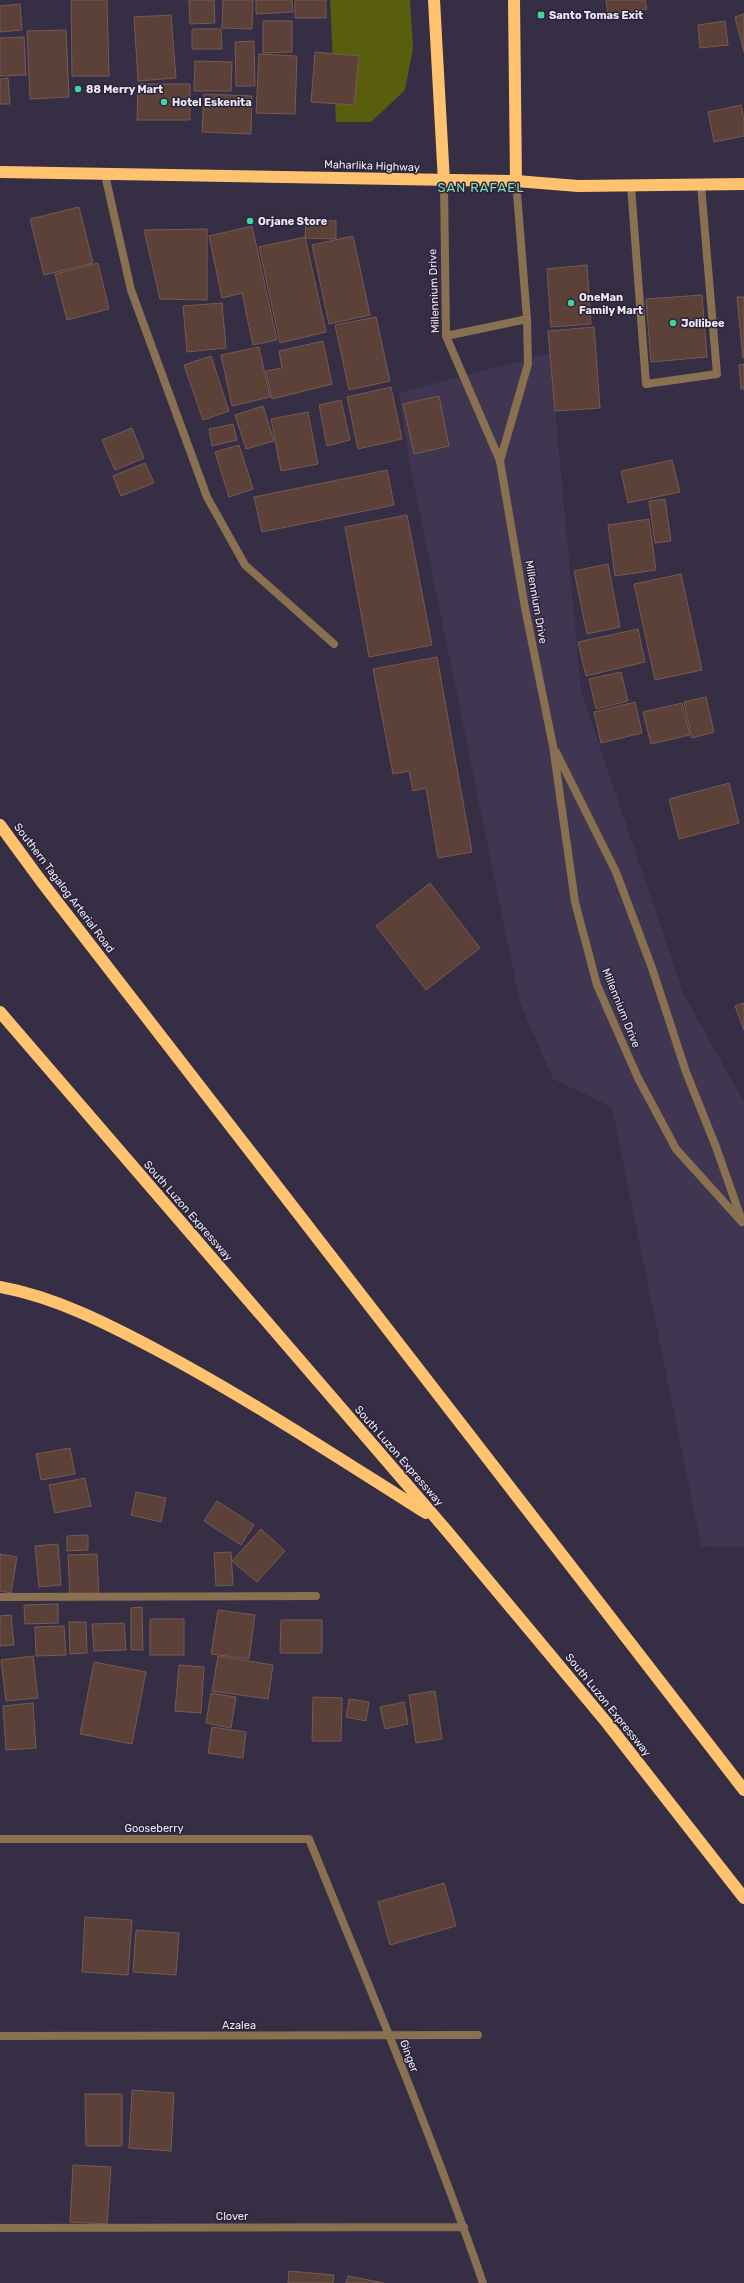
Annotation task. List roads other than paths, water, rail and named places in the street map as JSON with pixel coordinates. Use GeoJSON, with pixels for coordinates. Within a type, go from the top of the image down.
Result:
{"type":"FeatureCollection","features":[{"type":"Feature","properties":{"kind":"highway"},"geometry":{"type":"LineString","coordinates":[[434,0],[444,182]]}},
{"type":"Feature","properties":{"kind":"highway"},"geometry":{"type":"LineString","coordinates":[[514,0],[516,181]]}},
{"type":"Feature","properties":{"kind":"highway","name":"Maharlika Highway"},"geometry":{"type":"LineString","coordinates":[[0,172],[106,175],[359,178],[444,182],[516,181],[578,186],[744,184]]}},
{"type":"Feature","properties":{"kind":"highway","name":"Southern Tagalog Arterial Road"},"geometry":{"type":"LineString","coordinates":[[0,825],[107,967],[549,1536],[744,1790]]}},
{"type":"Feature","properties":{"kind":"highway","name":"South Luzon Expressway"},"geometry":{"type":"LineString","coordinates":[[0,1012],[447,1530],[607,1723],[744,1898]]}},
{"type":"Feature","properties":{"kind":"highway"},"geometry":{"type":"LineString","coordinates":[[0,1287],[20,1291],[107,1323],[185,1365],[258,1408],[437,1520]]}},
{"type":"Feature","properties":{"kind":"street"},"geometry":{"type":"LineString","coordinates":[[106,175],[131,290],[207,497],[245,564],[334,644]]}},
{"type":"Feature","properties":{"kind":"street","name":"Millennium Drive"},"geometry":{"type":"LineString","coordinates":[[500,461],[528,364],[527,319],[516,181]]}},
{"type":"Feature","properties":{"kind":"street","name":"Millennium Drive"},"geometry":{"type":"LineString","coordinates":[[444,182],[446,336],[500,461],[525,608],[553,746],[575,902],[597,985],[638,1078],[676,1149],[743,1224]]}},
{"type":"Feature","properties":{"kind":"street"},"geometry":{"type":"LineString","coordinates":[[631,186],[646,384],[717,374],[701,185]]}},
{"type":"Feature","properties":{"kind":"street"},"geometry":{"type":"LineString","coordinates":[[446,336],[527,319]]}},
{"type":"Feature","properties":{"kind":"street","name":"Millennium Drive"},"geometry":{"type":"LineString","coordinates":[[553,746],[616,872],[652,968],[686,1072],[716,1147],[743,1224]]}},
{"type":"Feature","properties":{"kind":"street"},"geometry":{"type":"LineString","coordinates":[[0,1597],[316,1596]]}},
{"type":"Feature","properties":{"kind":"street","name":"Gooseberry"},"geometry":{"type":"LineString","coordinates":[[0,1839],[309,1839]]}},
{"type":"Feature","properties":{"kind":"street","name":"Ginger"},"geometry":{"type":"LineString","coordinates":[[309,1839],[390,2035],[464,2227],[483,2283]]}},
{"type":"Feature","properties":{"kind":"street","name":"Azalea"},"geometry":{"type":"LineString","coordinates":[[0,2036],[478,2035]]}},
{"type":"Feature","properties":{"kind":"street","name":"Clover"},"geometry":{"type":"LineString","coordinates":[[0,2228],[464,2227]]}},
{"type":"Feature","properties":{"kind":"place","name":"Santo Tomas Exit"},"geometry":{"type":"Point","coordinates":[541,15]}},
{"type":"Feature","properties":{"kind":"place","name":"88 Merry Mart"},"geometry":{"type":"Point","coordinates":[78,89]}},
{"type":"Feature","properties":{"kind":"place","name":"Hotel Eskenita"},"geometry":{"type":"Point","coordinates":[164,102]}},
{"type":"Feature","properties":{"kind":"place","name":"Orjane Store"},"geometry":{"type":"Point","coordinates":[250,221]}},
{"type":"Feature","properties":{"kind":"place","name":"OneMan Family Mart"},"geometry":{"type":"Point","coordinates":[571,303]}},
{"type":"Feature","properties":{"kind":"place","name":"Jollibee"},"geometry":{"type":"Point","coordinates":[673,323]}},
{"type":"Feature","properties":{"kind":"district","name":"SAN RAFAEL"},"geometry":{"type":"Point","coordinates":[481,187]}}]}
